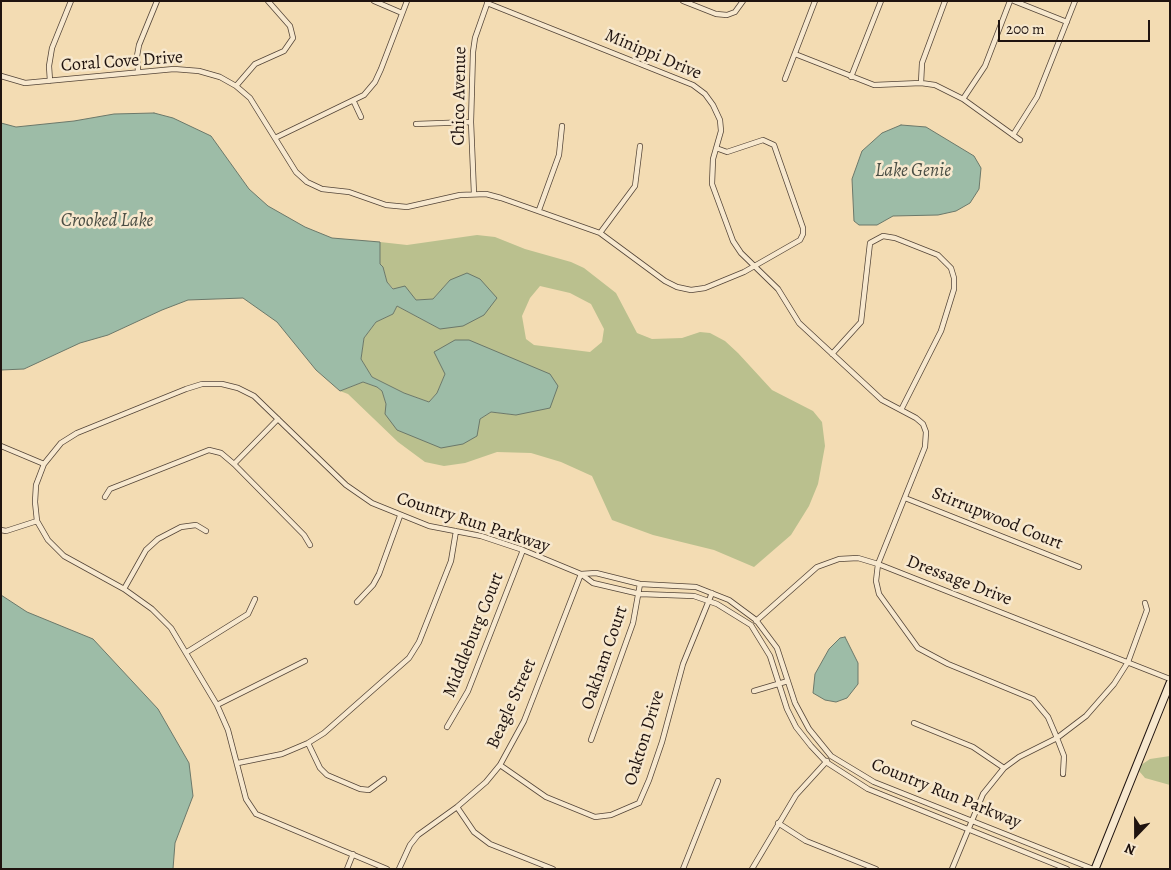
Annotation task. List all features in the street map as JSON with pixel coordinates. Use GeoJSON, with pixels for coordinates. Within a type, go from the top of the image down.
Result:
{"type":"FeatureCollection","features":[{"type":"Feature","properties":{"kind":"main road"},"geometry":{"type":"LineString","coordinates":[[1094,869],[1170,681]]}},
{"type":"Feature","properties":{"kind":"street"},"geometry":{"type":"LineString","coordinates":[[50,80],[50,58],[71,1]]}},
{"type":"Feature","properties":{"kind":"street"},"geometry":{"type":"LineString","coordinates":[[138,71],[137,56],[139,45],[156,1]]}},
{"type":"Feature","properties":{"kind":"street"},"geometry":{"type":"LineString","coordinates":[[236,86],[251,67],[284,51],[293,38],[290,26],[268,1]]}},
{"type":"Feature","properties":{"kind":"street"},"geometry":{"type":"LineString","coordinates":[[374,1],[402,13]]}},
{"type":"Feature","properties":{"kind":"street"},"geometry":{"type":"LineString","coordinates":[[275,138],[354,102],[364,95],[375,82],[407,1]]}},
{"type":"Feature","properties":{"kind":"street"},"geometry":{"type":"LineString","coordinates":[[683,1],[716,14],[727,15],[735,12],[742,3]]}},
{"type":"Feature","properties":{"kind":"street"},"geometry":{"type":"LineString","coordinates":[[785,79],[815,1]]}},
{"type":"Feature","properties":{"kind":"street"},"geometry":{"type":"LineString","coordinates":[[852,77],[881,1]]}},
{"type":"Feature","properties":{"kind":"street"},"geometry":{"type":"LineString","coordinates":[[922,83],[922,63],[945,1]]}},
{"type":"Feature","properties":{"kind":"street"},"geometry":{"type":"LineString","coordinates":[[963,99],[985,66],[1010,1]]}},
{"type":"Feature","properties":{"kind":"street"},"geometry":{"type":"LineString","coordinates":[[1014,1],[1067,22]]}},
{"type":"Feature","properties":{"kind":"street"},"geometry":{"type":"LineString","coordinates":[[1013,135],[1037,97],[1075,1]]}},
{"type":"Feature","properties":{"kind":"street","name":"Chico Avenue"},"geometry":{"type":"LineString","coordinates":[[474,194],[471,122],[473,52],[475,38],[487,2]]}},
{"type":"Feature","properties":{"kind":"street","name":"Minippi Drive"},"geometry":{"type":"LineString","coordinates":[[487,2],[693,85],[705,94],[720,120],[721,131],[712,170],[712,184],[733,241],[754,267],[778,289],[799,323],[882,400],[916,418],[923,424],[926,432],[925,447],[878,564]]}},
{"type":"Feature","properties":{"kind":"street"},"geometry":{"type":"LineString","coordinates":[[795,54],[852,77],[882,86],[922,83],[934,85],[963,99],[1020,140]]}},
{"type":"Feature","properties":{"kind":"street","name":"Coral Cove Drive"},"geometry":{"type":"LineString","coordinates":[[1,76],[25,83],[174,69],[199,71],[220,77],[236,86],[250,98],[296,172],[307,182],[322,189],[349,192],[386,204],[407,207],[474,194],[501,198],[600,233],[666,281],[677,287],[691,290],[705,288],[754,267],[800,240],[803,228],[774,145],[763,140],[726,152],[716,148]]}},
{"type":"Feature","properties":{"kind":"street"},"geometry":{"type":"LineString","coordinates":[[354,102],[361,118]]}},
{"type":"Feature","properties":{"kind":"street"},"geometry":{"type":"LineString","coordinates":[[416,124],[471,122]]}},
{"type":"Feature","properties":{"kind":"street"},"geometry":{"type":"LineString","coordinates":[[539,210],[559,155],[562,126]]}},
{"type":"Feature","properties":{"kind":"street"},"geometry":{"type":"LineString","coordinates":[[600,233],[635,186],[640,146]]}},
{"type":"Feature","properties":{"kind":"street"},"geometry":{"type":"LineString","coordinates":[[832,354],[861,322],[870,243],[883,236],[895,238],[938,255],[951,268],[954,278],[954,289],[941,331],[900,410]]}},
{"type":"Feature","properties":{"kind":"street","name":"Country Run Parkway"},"geometry":{"type":"LineString","coordinates":[[387,869],[256,814],[246,799],[238,763],[217,705],[171,628],[152,609],[124,589],[64,556],[48,540],[37,521],[34,502],[36,485],[44,464],[61,443],[77,433],[202,384],[222,384],[238,388],[254,396],[346,485],[372,503],[400,516],[429,526],[481,536],[523,550],[581,574],[593,583],[640,594],[694,596],[717,604],[751,625],[770,656],[787,709],[796,727],[826,762],[868,789],[1067,869]]}},
{"type":"Feature","properties":{"kind":"street"},"geometry":{"type":"LineString","coordinates":[[234,464],[278,419]]}},
{"type":"Feature","properties":{"kind":"street"},"geometry":{"type":"LineString","coordinates":[[1,446],[44,464]]}},
{"type":"Feature","properties":{"kind":"street"},"geometry":{"type":"LineString","coordinates":[[104,496],[110,489],[209,450],[221,453],[234,464],[304,535],[310,544]]}},
{"type":"Feature","properties":{"kind":"street","name":"Stirrupwood Court"},"geometry":{"type":"LineString","coordinates":[[905,498],[1078,566]]}},
{"type":"Feature","properties":{"kind":"street"},"geometry":{"type":"LineString","coordinates":[[357,602],[373,585],[379,574],[400,516]]}},
{"type":"Feature","properties":{"kind":"street"},"geometry":{"type":"LineString","coordinates":[[1,530],[6,531],[37,521]]}},
{"type":"Feature","properties":{"kind":"street"},"geometry":{"type":"LineString","coordinates":[[124,589],[146,550],[158,539],[181,527],[196,525],[206,531]]}},
{"type":"Feature","properties":{"kind":"street"},"geometry":{"type":"LineString","coordinates":[[238,763],[282,754],[308,743],[324,733],[409,658],[419,642],[451,561],[456,531]]}},
{"type":"Feature","properties":{"kind":"street","name":"Middleburg Court"},"geometry":{"type":"LineString","coordinates":[[447,727],[468,691],[523,550]]}},
{"type":"Feature","properties":{"kind":"street","name":"Dressage Drive"},"geometry":{"type":"LineString","coordinates":[[751,625],[818,567],[839,559],[858,558],[878,564],[1128,662],[1170,681]]}},
{"type":"Feature","properties":{"kind":"street"},"geometry":{"type":"LineString","coordinates":[[878,564],[876,581],[878,594],[918,648],[948,664],[1033,699],[1048,717],[1057,738],[1064,756],[1063,774]]}},
{"type":"Feature","properties":{"kind":"street","name":"Country Run Parkway"},"geometry":{"type":"LineString","coordinates":[[581,574],[596,573],[640,584],[681,585],[712,593],[729,600],[756,620],[777,648],[795,703],[809,729],[831,756],[874,782],[972,819],[1094,869]]}},
{"type":"Feature","properties":{"kind":"street","name":"Beagle Street"},"geometry":{"type":"LineString","coordinates":[[399,869],[410,845],[418,835],[457,807],[486,782],[500,765],[524,721],[581,574]]}},
{"type":"Feature","properties":{"kind":"street","name":"Oakham Court"},"geometry":{"type":"LineString","coordinates":[[591,740],[633,623],[640,594],[640,584]]}},
{"type":"Feature","properties":{"kind":"street","name":"Oakton Drive"},"geometry":{"type":"LineString","coordinates":[[500,765],[546,797],[595,817],[611,815],[638,803],[649,780],[662,742],[683,664],[712,593]]}},
{"type":"Feature","properties":{"kind":"street"},"geometry":{"type":"LineString","coordinates":[[187,652],[248,614],[255,599]]}},
{"type":"Feature","properties":{"kind":"street"},"geometry":{"type":"LineString","coordinates":[[952,869],[983,794],[1004,768],[1019,757],[1057,738],[1101,701],[1128,662],[1147,610],[1145,603]]}},
{"type":"Feature","properties":{"kind":"street"},"geometry":{"type":"LineString","coordinates":[[217,705],[305,661]]}},
{"type":"Feature","properties":{"kind":"street"},"geometry":{"type":"LineString","coordinates":[[754,690],[788,681]]}},
{"type":"Feature","properties":{"kind":"street"},"geometry":{"type":"LineString","coordinates":[[914,723],[973,747],[1004,768]]}},
{"type":"Feature","properties":{"kind":"street"},"geometry":{"type":"LineString","coordinates":[[308,743],[320,768],[328,775],[360,789],[369,790],[384,779]]}},
{"type":"Feature","properties":{"kind":"street"},"geometry":{"type":"LineString","coordinates":[[752,869],[796,795],[831,756]]}},
{"type":"Feature","properties":{"kind":"street"},"geometry":{"type":"LineString","coordinates":[[683,869],[718,781]]}},
{"type":"Feature","properties":{"kind":"street"},"geometry":{"type":"LineString","coordinates":[[457,807],[474,832],[490,844],[553,869]]}},
{"type":"Feature","properties":{"kind":"street"},"geometry":{"type":"LineString","coordinates":[[778,823],[806,840],[876,869]]}},
{"type":"Feature","properties":{"kind":"street"},"geometry":{"type":"LineString","coordinates":[[347,869],[352,854]]}},
{"type":"Feature","properties":{"kind":"shaded area"},"geometry":{"type":"Polygon","coordinates":[[[477,235],[495,237],[584,268],[616,293],[637,333],[652,339],[682,338],[700,332],[710,333],[725,341],[772,390],[813,411],[822,422],[825,446],[818,484],[809,506],[791,535],[754,567],[714,550],[653,535],[612,520],[592,476],[561,462],[531,453],[497,452],[465,463],[444,466],[425,462],[398,442],[348,394],[340,391],[363,382],[382,391],[386,404],[480,419],[491,412],[516,415],[445,374],[437,393],[429,402],[404,393],[372,377],[361,359],[364,338],[376,322],[393,314],[397,306],[440,329],[450,280],[433,299],[416,300],[394,289],[387,282],[383,267],[380,264],[380,242],[407,245],[477,235]],[[540,286],[530,298],[522,316],[526,339],[534,345],[590,352],[602,342],[604,329],[591,304],[570,293],[540,286]]]}},
{"type":"Feature","properties":{"kind":"shaded area"},"geometry":{"type":"Polygon","coordinates":[[[1170,756],[1170,785],[1145,778],[1139,771],[1141,765],[1150,759],[1170,756]]]}},
{"type":"Feature","properties":{"kind":"water","name":"Crooked Lake"},"geometry":{"type":"Polygon","coordinates":[[[154,113],[173,118],[211,136],[249,189],[268,206],[305,227],[332,238],[380,242],[380,264],[383,267],[387,282],[393,289],[405,286],[416,300],[433,299],[450,280],[467,273],[480,279],[497,298],[484,315],[463,326],[440,329],[397,306],[393,314],[376,322],[364,338],[361,359],[372,377],[404,393],[429,402],[437,393],[445,374],[434,352],[455,340],[469,340],[550,374],[558,386],[550,408],[516,415],[491,412],[480,419],[477,436],[463,444],[441,448],[397,430],[385,414],[386,404],[382,391],[377,387],[363,382],[340,391],[316,370],[277,322],[243,298],[188,300],[108,335],[80,343],[24,369],[1,370],[1,123],[16,127],[74,121],[114,114],[154,113]]]}},
{"type":"Feature","properties":{"kind":"water","name":"Lake Genie"},"geometry":{"type":"Polygon","coordinates":[[[901,125],[926,127],[974,156],[981,168],[979,189],[970,203],[956,211],[938,215],[893,216],[877,225],[859,225],[854,221],[852,179],[862,151],[882,133],[901,125]]]}},
{"type":"Feature","properties":{"kind":"water"},"geometry":{"type":"Polygon","coordinates":[[[1,595],[27,612],[93,639],[158,709],[189,763],[193,796],[175,843],[173,869],[1,869],[1,595]]]}},
{"type":"Feature","properties":{"kind":"water"},"geometry":{"type":"Polygon","coordinates":[[[845,637],[858,663],[858,684],[847,698],[836,702],[825,700],[813,693],[815,674],[829,649],[840,638],[845,637]]]}}]}
